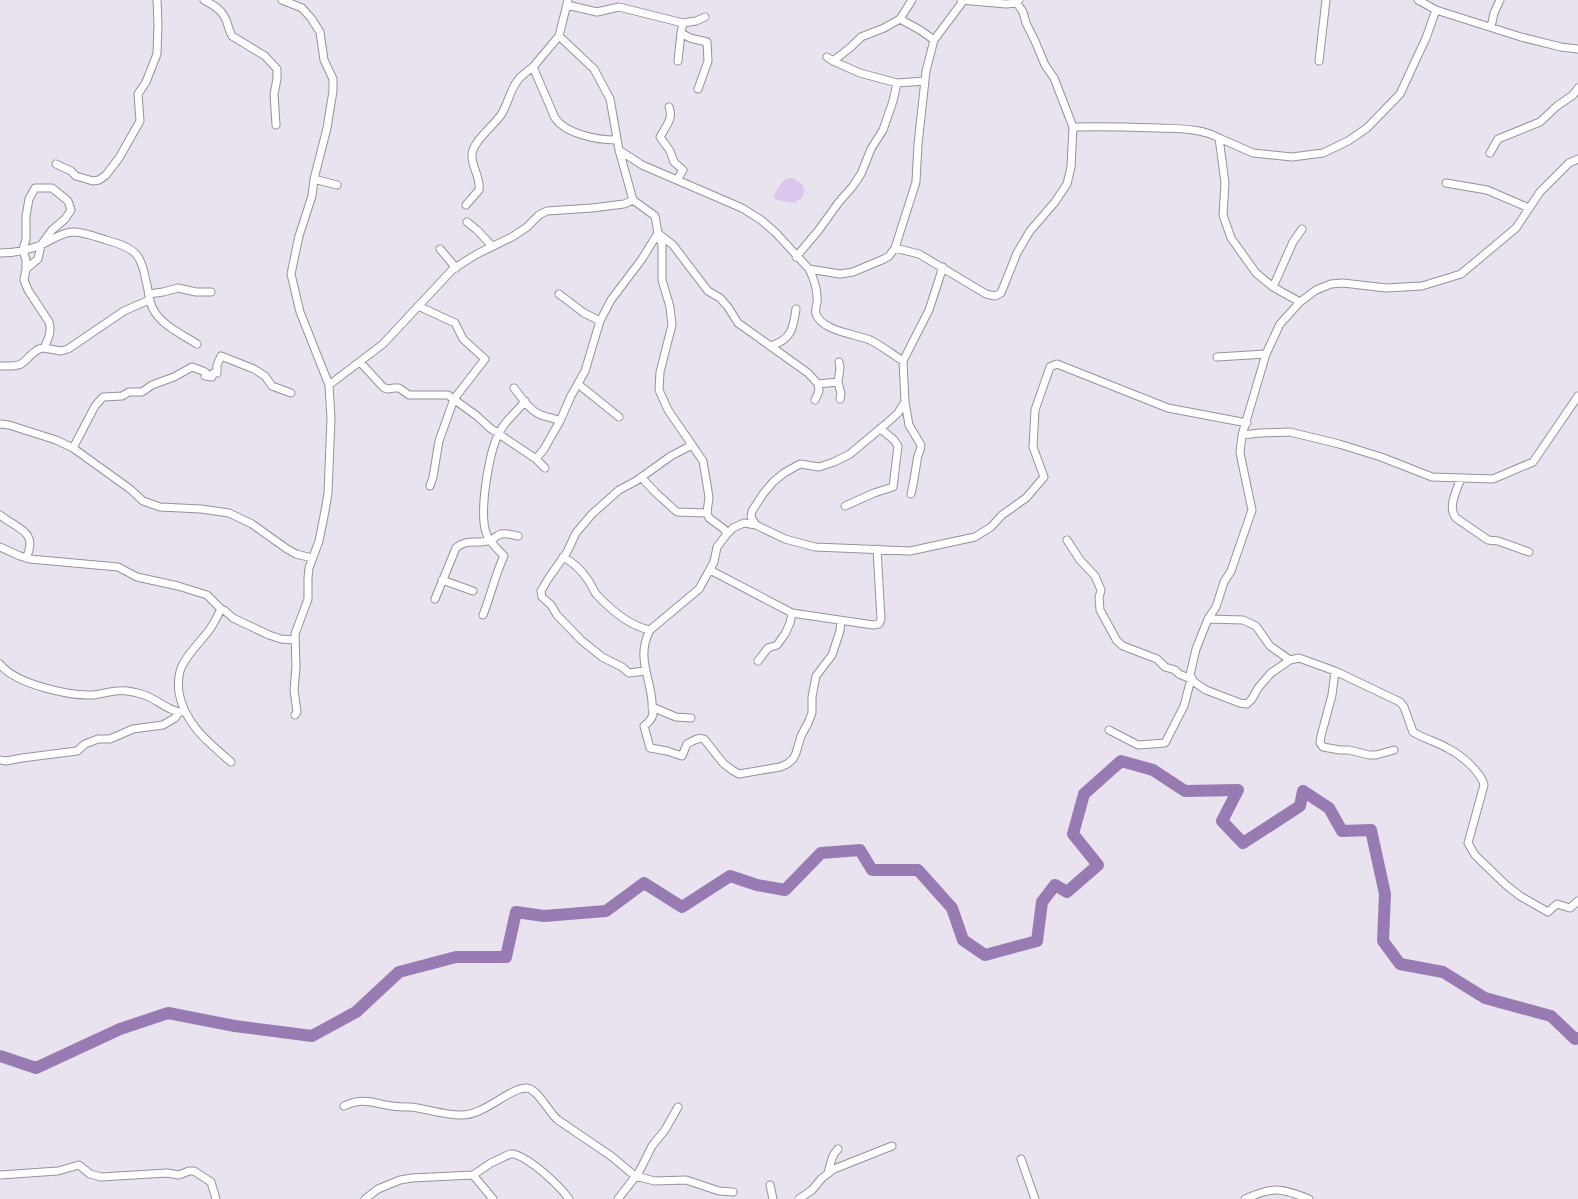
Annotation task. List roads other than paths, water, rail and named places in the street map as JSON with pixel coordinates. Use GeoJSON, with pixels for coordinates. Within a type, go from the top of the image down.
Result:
{"type":"FeatureCollection","features":[{"type":"Feature","properties":{"kind":"street"},"geometry":{"type":"LineString","coordinates":[[56,164],[71,171],[76,176],[93,181],[99,180],[106,175],[120,158],[140,121],[138,94],[146,82],[156,54],[157,0]]}},
{"type":"Feature","properties":{"kind":"street"},"geometry":{"type":"LineString","coordinates":[[204,0],[224,14],[232,36],[265,56],[277,69],[274,94],[276,125]]}},
{"type":"Feature","properties":{"kind":"street"},"geometry":{"type":"LineString","coordinates":[[282,0],[302,8],[320,32],[324,60],[333,79],[334,91],[314,179],[312,196],[299,236],[292,267],[292,278],[300,312],[329,385],[331,423],[328,493],[319,541],[312,558],[308,578],[308,599],[295,634],[296,667],[294,690],[297,712],[295,715]]}},
{"type":"Feature","properties":{"kind":"street"},"geometry":{"type":"LineString","coordinates":[[912,0],[900,19],[861,37],[851,47],[830,59],[860,73],[898,83],[925,81]]}},
{"type":"Feature","properties":{"kind":"street"},"geometry":{"type":"LineString","coordinates":[[896,248],[919,254],[986,294],[995,296],[1001,293],[1017,253],[1030,231],[1048,211],[1067,184],[1071,167],[1073,126],[1054,78],[1045,65],[1018,1],[1006,4],[959,0]]}},
{"type":"Feature","properties":{"kind":"street"},"geometry":{"type":"LineString","coordinates":[[809,269],[840,274],[853,272],[884,259],[896,248],[918,175],[918,144],[925,81],[934,40],[964,0]]}},
{"type":"Feature","properties":{"kind":"street"},"geometry":{"type":"LineString","coordinates":[[1319,61],[1326,0]]}},
{"type":"Feature","properties":{"kind":"street"},"geometry":{"type":"LineString","coordinates":[[1418,0],[1436,10],[1491,27],[1548,44],[1578,48]]}},
{"type":"Feature","properties":{"kind":"street"},"geometry":{"type":"LineString","coordinates":[[1491,27],[1494,13],[1500,0]]}},
{"type":"Feature","properties":{"kind":"street"},"geometry":{"type":"LineString","coordinates":[[466,205],[480,187],[472,151],[501,114],[517,81],[533,67],[559,36],[567,2],[597,12],[619,7],[683,23],[705,17]]}},
{"type":"Feature","properties":{"kind":"street"},"geometry":{"type":"LineString","coordinates":[[1073,126],[1208,132],[1253,154],[1292,157],[1323,153],[1348,141],[1367,128],[1400,94],[1426,38],[1436,10]]}},
{"type":"Feature","properties":{"kind":"street"},"geometry":{"type":"LineString","coordinates":[[900,19],[934,40]]}},
{"type":"Feature","properties":{"kind":"street"},"geometry":{"type":"LineString","coordinates":[[678,61],[683,23]]}},
{"type":"Feature","properties":{"kind":"street"},"geometry":{"type":"LineString","coordinates":[[681,33],[690,38],[707,42],[708,61],[698,89]]}},
{"type":"Feature","properties":{"kind":"street"},"geometry":{"type":"LineString","coordinates":[[559,36],[594,69],[610,99],[616,140],[633,200],[655,216],[662,245],[663,286],[670,307],[672,325],[660,372],[659,390],[668,410],[703,461],[709,497],[707,513],[709,518],[724,529],[727,534]]}},
{"type":"Feature","properties":{"kind":"street"},"geometry":{"type":"LineString","coordinates":[[533,67],[555,118],[560,125],[596,139],[616,140]]}},
{"type":"Feature","properties":{"kind":"street"},"geometry":{"type":"LineString","coordinates":[[796,257],[861,174],[871,149],[883,130],[898,83]]}},
{"type":"Feature","properties":{"kind":"street"},"geometry":{"type":"LineString","coordinates":[[1490,153],[1498,139],[1540,122],[1557,106],[1573,95],[1578,88]]}},
{"type":"Feature","properties":{"kind":"street"},"geometry":{"type":"LineString","coordinates":[[669,107],[671,112],[669,124],[660,137],[670,151],[674,162],[683,170],[677,180]]}},
{"type":"Feature","properties":{"kind":"street"},"geometry":{"type":"LineString","coordinates":[[1219,138],[1225,183],[1222,215],[1231,238],[1256,273],[1273,287],[1300,302]]}},
{"type":"Feature","properties":{"kind":"street"},"geometry":{"type":"LineString","coordinates":[[619,150],[642,165],[742,208],[761,220],[809,269],[814,278],[817,302],[816,314],[820,320],[829,327],[868,339],[902,361]]}},
{"type":"Feature","properties":{"kind":"street"},"geometry":{"type":"LineString","coordinates":[[1109,730],[1138,745],[1165,743],[1184,706],[1191,679],[1190,670],[1196,649],[1208,619],[1216,607],[1224,582],[1231,571],[1252,510],[1240,453],[1242,435],[1266,354],[1280,324],[1300,302],[1316,290],[1331,284],[1386,288],[1422,286],[1461,274],[1516,228],[1540,192],[1569,163],[1578,159]]}},
{"type":"Feature","properties":{"kind":"street"},"geometry":{"type":"LineString","coordinates":[[314,179],[337,185]]}},
{"type":"Feature","properties":{"kind":"street"},"geometry":{"type":"LineString","coordinates":[[1446,183],[1487,190],[1529,208]]}},
{"type":"Feature","properties":{"kind":"street"},"geometry":{"type":"LineString","coordinates":[[26,269],[38,259],[41,245],[71,210],[68,201],[52,188],[35,188],[32,194],[27,207],[26,239],[23,250],[26,260],[25,282],[50,327],[50,335],[44,348]]}},
{"type":"Feature","properties":{"kind":"street"},"geometry":{"type":"LineString","coordinates":[[329,385],[384,344],[444,277],[492,246],[512,237],[527,227],[539,215],[547,211],[624,204],[633,200]]}},
{"type":"Feature","properties":{"kind":"street"},"geometry":{"type":"LineString","coordinates":[[467,222],[492,246]]}},
{"type":"Feature","properties":{"kind":"street"},"geometry":{"type":"LineString","coordinates":[[1273,287],[1293,242],[1302,229]]}},
{"type":"Feature","properties":{"kind":"street"},"geometry":{"type":"LineString","coordinates":[[0,253],[12,253],[41,245],[61,234],[75,232],[123,244],[137,254],[143,268],[153,309],[161,318],[197,344]]}},
{"type":"Feature","properties":{"kind":"street"},"geometry":{"type":"LineString","coordinates":[[536,459],[560,421],[578,384],[600,321],[611,300],[634,270],[658,233]]}},
{"type":"Feature","properties":{"kind":"street"},"geometry":{"type":"LineString","coordinates":[[658,233],[673,245],[708,291],[720,298],[738,323],[808,373],[818,384],[819,391],[815,400]]}},
{"type":"Feature","properties":{"kind":"street"},"geometry":{"type":"LineString","coordinates":[[440,249],[456,268]]}},
{"type":"Feature","properties":{"kind":"street"},"geometry":{"type":"LineString","coordinates":[[912,494],[921,445],[909,425],[904,402],[902,361],[928,310],[942,267]]}},
{"type":"Feature","properties":{"kind":"street"},"geometry":{"type":"LineString","coordinates":[[0,366],[19,364],[38,348],[61,351],[68,349],[124,311],[149,297],[163,292],[178,288],[196,292],[211,292]]}},
{"type":"Feature","properties":{"kind":"street"},"geometry":{"type":"LineString","coordinates":[[560,294],[584,313],[600,321]]}},
{"type":"Feature","properties":{"kind":"street"},"geometry":{"type":"LineString","coordinates":[[418,306],[455,323],[463,339],[485,359],[454,398],[439,441],[430,486]]}},
{"type":"Feature","properties":{"kind":"street"},"geometry":{"type":"LineString","coordinates":[[770,346],[782,342],[788,336],[793,325],[796,309]]}},
{"type":"Feature","properties":{"kind":"street"},"geometry":{"type":"LineString","coordinates":[[1216,357],[1266,354]]}},
{"type":"Feature","properties":{"kind":"street"},"geometry":{"type":"LineString","coordinates":[[73,448],[97,403],[103,397],[122,396],[130,392],[142,392],[152,385],[174,377],[192,367],[203,371],[206,374],[205,376],[212,377],[213,373],[217,374],[217,365],[221,356],[257,371],[265,376],[272,386],[291,392]]}},
{"type":"Feature","properties":{"kind":"street"},"geometry":{"type":"LineString","coordinates":[[360,362],[388,390],[399,388],[409,395],[445,395],[454,398],[490,428],[499,432],[518,448],[536,459],[545,468]]}},
{"type":"Feature","properties":{"kind":"street"},"geometry":{"type":"LineString","coordinates":[[839,362],[838,382],[841,394],[840,399]]}},
{"type":"Feature","properties":{"kind":"street"},"geometry":{"type":"LineString","coordinates":[[841,621],[840,631],[832,655],[816,676],[812,697],[812,713],[801,736],[796,753],[787,764],[780,767],[739,774],[727,767],[704,739],[701,738],[687,744],[682,756],[650,748],[644,726],[653,714],[650,688],[645,672],[644,646],[650,630],[699,589],[710,570],[717,547],[733,528],[744,523],[756,525],[785,539],[815,548],[877,549],[902,552],[968,539],[991,527],[1002,515],[1026,498],[1044,477],[1033,447],[1035,410],[1050,367],[1057,364],[1074,369],[1130,394],[1168,408],[1247,422]]}},
{"type":"Feature","properties":{"kind":"street"},"geometry":{"type":"LineString","coordinates":[[818,384],[838,382]]}},
{"type":"Feature","properties":{"kind":"street"},"geometry":{"type":"LineString","coordinates":[[578,384],[619,417]]}},
{"type":"Feature","properties":{"kind":"street"},"geometry":{"type":"LineString","coordinates":[[514,388],[536,412],[545,417],[549,416],[560,421]]}},
{"type":"Feature","properties":{"kind":"street"},"geometry":{"type":"LineString","coordinates":[[1242,435],[1260,432],[1290,432],[1381,457],[1432,477],[1493,479],[1533,462],[1578,396]]}},
{"type":"Feature","properties":{"kind":"street"},"geometry":{"type":"LineString","coordinates":[[483,615],[496,571],[504,556],[486,534],[484,523],[484,504],[491,457],[499,432],[508,419],[525,402]]}},
{"type":"Feature","properties":{"kind":"street"},"geometry":{"type":"LineString","coordinates":[[756,525],[751,517],[752,511],[773,482],[800,464],[819,467],[850,454],[898,413],[904,402]]}},
{"type":"Feature","properties":{"kind":"street"},"geometry":{"type":"LineString","coordinates":[[0,424],[9,425],[56,440],[73,448],[130,489],[143,501],[160,507],[201,509],[229,513],[252,524],[296,554],[312,558]]}},
{"type":"Feature","properties":{"kind":"street"},"geometry":{"type":"LineString","coordinates":[[844,506],[874,492],[893,487],[898,446],[881,429]]}},
{"type":"Feature","properties":{"kind":"street"},"geometry":{"type":"LineString","coordinates":[[645,672],[629,673],[595,652],[559,617],[551,605],[542,597],[541,591],[570,546],[576,532],[592,514],[615,493],[666,459],[692,445]]}},
{"type":"Feature","properties":{"kind":"street"},"geometry":{"type":"LineString","coordinates":[[641,477],[677,512],[707,513]]}},
{"type":"Feature","properties":{"kind":"street"},"geometry":{"type":"LineString","coordinates":[[1461,478],[1452,506],[1453,514],[1456,518],[1488,540],[1529,552]]}},
{"type":"Feature","properties":{"kind":"street"},"geometry":{"type":"LineString","coordinates":[[0,515],[19,527],[29,537],[31,542],[30,550],[26,558]]}},
{"type":"Feature","properties":{"kind":"street"},"geometry":{"type":"LineString","coordinates":[[435,598],[459,544],[490,540],[499,534],[518,536]]}},
{"type":"Feature","properties":{"kind":"street"},"geometry":{"type":"LineString","coordinates":[[1067,540],[1080,560],[1095,576],[1100,590],[1100,610],[1117,641],[1122,646],[1156,659],[1166,667],[1191,679],[1206,690],[1247,704],[1271,673],[1290,660],[1299,658],[1335,671],[1400,702],[1404,707],[1413,732],[1450,749],[1479,773],[1484,785],[1468,843],[1475,855],[1513,891],[1548,912],[1557,904],[1570,908],[1578,901]]}},
{"type":"Feature","properties":{"kind":"street"},"geometry":{"type":"LineString","coordinates":[[0,546],[26,558],[58,563],[118,568],[137,577],[207,595],[221,609],[234,618],[269,635],[281,639],[295,640]]}},
{"type":"Feature","properties":{"kind":"street"},"geometry":{"type":"LineString","coordinates":[[710,570],[792,613],[873,625],[879,624],[881,619],[877,549]]}},
{"type":"Feature","properties":{"kind":"street"},"geometry":{"type":"LineString","coordinates":[[563,557],[579,569],[590,582],[595,592],[609,607],[636,626],[650,630]]}},
{"type":"Feature","properties":{"kind":"street"},"geometry":{"type":"LineString","coordinates":[[442,580],[474,591]]}},
{"type":"Feature","properties":{"kind":"street"},"geometry":{"type":"LineString","coordinates":[[182,712],[178,686],[180,668],[186,657],[212,626],[221,609]]}},
{"type":"Feature","properties":{"kind":"street"},"geometry":{"type":"LineString","coordinates":[[758,661],[768,648],[777,645],[785,634],[792,613]]}},
{"type":"Feature","properties":{"kind":"street"},"geometry":{"type":"LineString","coordinates":[[1208,619],[1243,620],[1256,626],[1270,646],[1290,660]]}},
{"type":"Feature","properties":{"kind":"street"},"geometry":{"type":"LineString","coordinates":[[0,664],[16,677],[77,695],[104,694],[121,690],[148,697],[182,712],[210,744],[231,762]]}},
{"type":"Feature","properties":{"kind":"street"},"geometry":{"type":"LineString","coordinates":[[1335,671],[1332,695],[1320,743],[1323,747],[1369,755],[1394,750]]}},
{"type":"Feature","properties":{"kind":"street"},"geometry":{"type":"LineString","coordinates":[[652,707],[676,717],[692,718]]}},
{"type":"Feature","properties":{"kind":"street"},"geometry":{"type":"LineString","coordinates":[[0,760],[6,761],[77,751],[84,744],[98,739],[110,739],[133,729],[163,725],[182,712]]}},
{"type":"Feature","properties":{"kind":"street"},"geometry":{"type":"LineString","coordinates":[[344,1106],[365,1100],[461,1115],[476,1112],[514,1091],[526,1088],[532,1089],[538,1094],[552,1115],[611,1156],[635,1176],[655,1181],[686,1180],[718,1192],[733,1192]]}},
{"type":"Feature","properties":{"kind":"street"},"geometry":{"type":"LineString","coordinates":[[618,1199],[635,1176],[652,1146],[671,1121],[678,1106]]}},
{"type":"Feature","properties":{"kind":"street"},"geometry":{"type":"LineString","coordinates":[[799,1199],[812,1190],[822,1178],[834,1169],[892,1146]]}},
{"type":"Feature","properties":{"kind":"street"},"geometry":{"type":"LineString","coordinates":[[828,1173],[831,1158],[838,1149]]}},
{"type":"Feature","properties":{"kind":"street"},"geometry":{"type":"LineString","coordinates":[[365,1199],[378,1189],[400,1180],[473,1175],[491,1163],[510,1154],[514,1154],[542,1172],[569,1199]]}},
{"type":"Feature","properties":{"kind":"street"},"geometry":{"type":"LineString","coordinates":[[1021,1159],[1035,1199]]}},
{"type":"Feature","properties":{"kind":"street"},"geometry":{"type":"LineString","coordinates":[[0,1175],[58,1171],[79,1165],[90,1174],[101,1177],[167,1173],[176,1175],[194,1171],[211,1182],[216,1199]]}},
{"type":"Feature","properties":{"kind":"street"},"geometry":{"type":"LineString","coordinates":[[473,1175],[493,1199]]}},
{"type":"Feature","properties":{"kind":"street"},"geometry":{"type":"LineString","coordinates":[[770,1185],[773,1199]]}},
{"type":"Feature","properties":{"kind":"street"},"geometry":{"type":"LineString","coordinates":[[1245,1199],[1268,1190],[1287,1190],[1309,1199]]}},
{"type":"Feature","properties":{"kind":"waterway"},"geometry":{"type":"LineString","coordinates":[[0,1056],[36,1068],[120,1029],[168,1013],[235,1026],[312,1036],[356,1012],[399,972],[456,957],[506,957],[516,912],[544,916],[606,911],[644,883],[682,907],[730,876],[757,885],[785,890],[821,853],[860,850],[872,870],[918,870],[952,908],[963,940],[985,955],[1037,941],[1042,902],[1055,885],[1067,892],[1098,865],[1073,834],[1084,794],[1121,761],[1153,770],[1185,791],[1238,790],[1222,821],[1243,843],[1300,806],[1303,791],[1329,808],[1342,831],[1371,830],[1385,894],[1383,941],[1400,964],[1443,972],[1485,998],[1551,1016],[1575,1039],[1578,1038]]}}]}
